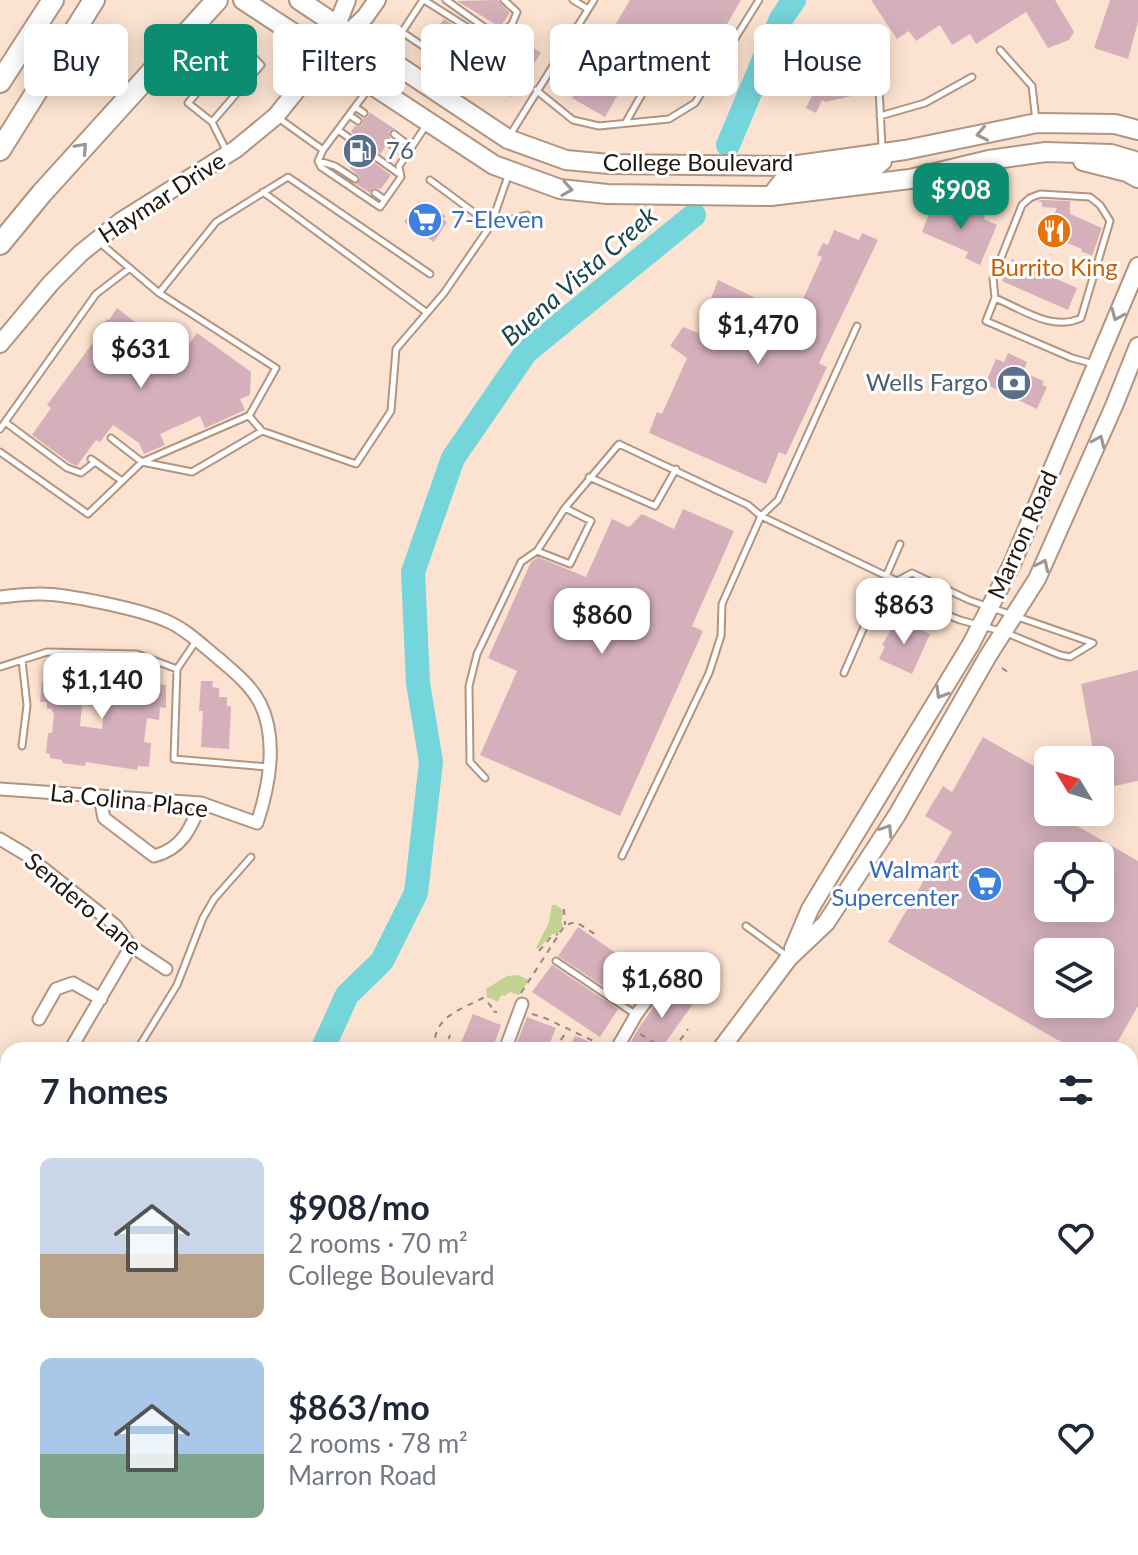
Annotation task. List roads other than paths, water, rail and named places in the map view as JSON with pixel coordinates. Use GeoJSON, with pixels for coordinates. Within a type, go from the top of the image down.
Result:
{"type":"FeatureCollection","features":[{"type":"Feature","properties":{"kind":"highway"},"geometry":{"type":"LineString","coordinates":[[0,82],[53,0]]}},
{"type":"Feature","properties":{"kind":"highway"},"geometry":{"type":"LineString","coordinates":[[0,150],[94,0]]}},
{"type":"Feature","properties":{"kind":"highway"},"geometry":{"type":"LineString","coordinates":[[0,244],[42,193],[217,0]]}},
{"type":"Feature","properties":{"kind":"main road","name":"College Boulevard"},"geometry":{"type":"LineString","coordinates":[[243,0],[279,24]]}},
{"type":"Feature","properties":{"kind":"main road","name":"College Boulevard"},"geometry":{"type":"LineString","coordinates":[[299,0],[333,24]]}},
{"type":"Feature","properties":{"kind":"main road","name":"College Boulevard"},"geometry":{"type":"LineString","coordinates":[[405,71],[508,139],[566,160],[609,164],[791,166],[882,153],[1037,123],[1115,124],[1138,130]]}},
{"type":"Feature","properties":{"kind":"main road","name":"College Boulevard"},"geometry":{"type":"LineString","coordinates":[[386,96],[509,172],[560,189],[607,194],[771,196],[910,179],[989,160],[1033,154],[1111,154],[1138,162]]}},
{"type":"Feature","properties":{"kind":"main road"},"geometry":{"type":"LineString","coordinates":[[469,150],[487,140],[508,139]]}},
{"type":"Feature","properties":{"kind":"main road"},"geometry":{"type":"LineString","coordinates":[[771,196],[783,181],[875,167],[882,161],[882,153]]}},
{"type":"Feature","properties":{"kind":"main road"},"geometry":{"type":"LineString","coordinates":[[509,172],[517,164],[543,161],[547,154]]}},
{"type":"Feature","properties":{"kind":"main road"},"geometry":{"type":"LineString","coordinates":[[1033,154],[1084,161],[1127,172],[1138,178]]}},
{"type":"Feature","properties":{"kind":"street"},"geometry":{"type":"LineString","coordinates":[[343,24],[347,0]]}},
{"type":"Feature","properties":{"kind":"street","name":"Haymar Drive"},"geometry":{"type":"LineString","coordinates":[[353,24],[365,17],[377,0]]}},
{"type":"Feature","properties":{"kind":"street","name":"Haymar Drive"},"geometry":{"type":"LineString","coordinates":[[0,344],[51,283],[97,241],[121,221],[228,155],[276,116],[292,96]]}},
{"type":"Feature","properties":{"kind":"street","name":"Marron Road"},"geometry":{"type":"LineString","coordinates":[[789,958],[810,909],[980,626],[1026,532],[1138,266]]}},
{"type":"Feature","properties":{"kind":"street","name":"Marron Road"},"geometry":{"type":"LineString","coordinates":[[726,1042],[789,958],[826,923],[897,815],[1037,579],[1138,346]]}},
{"type":"Feature","properties":{"kind":"street"},"geometry":{"type":"LineString","coordinates":[[0,597],[39,594],[146,613],[170,622],[246,682],[261,705],[269,738],[270,767]]}},
{"type":"Feature","properties":{"kind":"street","name":"La Colina Place"},"geometry":{"type":"LineString","coordinates":[[0,789],[201,803],[257,823],[270,767]]}},
{"type":"Feature","properties":{"kind":"street"},"geometry":{"type":"LineString","coordinates":[[100,798],[104,818],[154,856],[168,853],[185,837],[201,803]]}},
{"type":"Feature","properties":{"kind":"street","name":"Sendero Lane"},"geometry":{"type":"LineString","coordinates":[[0,839],[25,854],[116,926],[131,946],[166,969]]}},
{"type":"Feature","properties":{"kind":"street"},"geometry":{"type":"LineString","coordinates":[[75,1042],[131,946]]}},
{"type":"Feature","properties":{"kind":"street"},"geometry":{"type":"LineString","coordinates":[[617,1042],[658,976]]}},
{"type":"Feature","properties":{"kind":"street"},"geometry":{"type":"LineString","coordinates":[[39,1019],[56,989],[73,983],[101,999]]}},
{"type":"Feature","properties":{"kind":"street"},"geometry":{"type":"LineString","coordinates":[[509,1042],[525,1008]]}},
{"type":"Feature","properties":{"kind":"lane"},"geometry":{"type":"LineString","coordinates":[[424,0],[484,38],[485,46],[479,60],[468,70],[458,70],[402,32],[424,0]]}},
{"type":"Feature","properties":{"kind":"lane"},"geometry":{"type":"LineString","coordinates":[[446,0],[491,32],[502,33],[512,24],[517,12],[504,0]]}},
{"type":"Feature","properties":{"kind":"lane"},"geometry":{"type":"LineString","coordinates":[[573,0],[588,9]]}},
{"type":"Feature","properties":{"kind":"lane"},"geometry":{"type":"LineString","coordinates":[[508,139],[594,0]]}},
{"type":"Feature","properties":{"kind":"lane"},"geometry":{"type":"LineString","coordinates":[[536,90],[573,120],[599,126],[669,119],[695,103],[759,0]]}},
{"type":"Feature","properties":{"kind":"lane"},"geometry":{"type":"LineString","coordinates":[[212,122],[261,65],[240,43],[188,103],[212,122],[228,155]]}},
{"type":"Feature","properties":{"kind":"lane"},"geometry":{"type":"LineString","coordinates":[[1000,50],[1032,86],[1037,123]]}},
{"type":"Feature","properties":{"kind":"lane"},"geometry":{"type":"LineString","coordinates":[[880,116],[925,103],[972,77]]}},
{"type":"Feature","properties":{"kind":"lane"},"geometry":{"type":"LineString","coordinates":[[318,161],[363,96]]}},
{"type":"Feature","properties":{"kind":"lane"},"geometry":{"type":"LineString","coordinates":[[625,123],[641,96]]}},
{"type":"Feature","properties":{"kind":"lane"},"geometry":{"type":"LineString","coordinates":[[879,96],[882,153]]}},
{"type":"Feature","properties":{"kind":"lane"},"geometry":{"type":"LineString","coordinates":[[355,107],[364,113]]}},
{"type":"Feature","properties":{"kind":"lane"},"geometry":{"type":"LineString","coordinates":[[349,115],[358,121]]}},
{"type":"Feature","properties":{"kind":"lane"},"geometry":{"type":"LineString","coordinates":[[276,116],[323,150]]}},
{"type":"Feature","properties":{"kind":"lane"},"geometry":{"type":"LineString","coordinates":[[318,161],[321,167],[380,207],[401,177],[399,166],[428,123]]}},
{"type":"Feature","properties":{"kind":"lane"},"geometry":{"type":"LineString","coordinates":[[338,130],[399,173]]}},
{"type":"Feature","properties":{"kind":"lane"},"geometry":{"type":"LineString","coordinates":[[394,134],[411,147]]}},
{"type":"Feature","properties":{"kind":"lane"},"geometry":{"type":"LineString","coordinates":[[389,143],[407,155]]}},
{"type":"Feature","properties":{"kind":"lane"},"geometry":{"type":"LineString","coordinates":[[318,161],[335,166],[355,179]]}},
{"type":"Feature","properties":{"kind":"lane"},"geometry":{"type":"LineString","coordinates":[[249,416],[262,431],[356,464],[391,411],[396,349],[444,293],[491,225],[509,172]]}},
{"type":"Feature","properties":{"kind":"lane"},"geometry":{"type":"LineString","coordinates":[[159,293],[216,222],[288,177],[430,274]]}},
{"type":"Feature","properties":{"kind":"lane"},"geometry":{"type":"LineString","coordinates":[[430,180],[491,225]]}},
{"type":"Feature","properties":{"kind":"lane"},"geometry":{"type":"LineString","coordinates":[[263,192],[426,312]]}},
{"type":"Feature","properties":{"kind":"lane"},"geometry":{"type":"LineString","coordinates":[[375,193],[385,200]]}},
{"type":"Feature","properties":{"kind":"lane"},"geometry":{"type":"LineString","coordinates":[[995,298],[1046,321],[1069,324],[1081,318],[1110,221],[1100,205],[1090,197],[1040,194],[1022,205],[993,278],[995,298],[986,321],[1072,358],[1095,364]]}},
{"type":"Feature","properties":{"kind":"lane"},"geometry":{"type":"LineString","coordinates":[[491,225],[527,215]]}},
{"type":"Feature","properties":{"kind":"lane"},"geometry":{"type":"LineString","coordinates":[[0,452],[88,514],[142,462],[249,416],[276,368],[159,293],[97,241]]}},
{"type":"Feature","properties":{"kind":"lane"},"geometry":{"type":"LineString","coordinates":[[0,429],[96,294],[130,268]]}},
{"type":"Feature","properties":{"kind":"lane"},"geometry":{"type":"LineString","coordinates":[[622,856],[709,673],[721,636],[722,604],[761,516],[778,500],[857,326]]}},
{"type":"Feature","properties":{"kind":"lane"},"geometry":{"type":"LineString","coordinates":[[5,422],[67,468],[81,473],[93,460],[122,481]]}},
{"type":"Feature","properties":{"kind":"lane"},"geometry":{"type":"LineString","coordinates":[[111,438],[142,462],[192,472],[262,431]]}},
{"type":"Feature","properties":{"kind":"lane"},"geometry":{"type":"LineString","coordinates":[[485,778],[470,762],[469,686],[477,654],[521,562],[537,551],[565,508],[619,444],[676,469],[748,505],[761,516],[887,575],[897,581],[905,598],[1070,657],[1093,643],[969,600],[912,573],[897,581]]}},
{"type":"Feature","properties":{"kind":"lane"},"geometry":{"type":"LineString","coordinates":[[589,477],[655,506],[676,469]]}},
{"type":"Feature","properties":{"kind":"lane"},"geometry":{"type":"LineString","coordinates":[[537,551],[570,564],[591,521],[565,508]]}},
{"type":"Feature","properties":{"kind":"lane"},"geometry":{"type":"LineString","coordinates":[[844,673],[900,544]]}},
{"type":"Feature","properties":{"kind":"lane"},"geometry":{"type":"LineString","coordinates":[[197,641],[177,669],[174,759],[270,767]]}},
{"type":"Feature","properties":{"kind":"lane"},"geometry":{"type":"LineString","coordinates":[[0,667],[47,652],[137,654],[177,669]]}},
{"type":"Feature","properties":{"kind":"lane"},"geometry":{"type":"LineString","coordinates":[[22,660],[27,705],[22,746]]}},
{"type":"Feature","properties":{"kind":"lane"},"geometry":{"type":"LineString","coordinates":[[142,1042],[177,985],[203,918],[214,899],[251,857]]}},
{"type":"Feature","properties":{"kind":"lane"},"geometry":{"type":"LineString","coordinates":[[746,926],[789,958]]}},
{"type":"Feature","properties":{"kind":"lane"},"geometry":{"type":"LineString","coordinates":[[556,961],[636,1015]]}},
{"type":"Feature","properties":{"kind":"waterway","name":"Buena Vista Creek"},"geometry":{"type":"LineString","coordinates":[[728,145],[781,19],[794,0]]}},
{"type":"Feature","properties":{"kind":"waterway","name":"Buena Vista Creek"},"geometry":{"type":"LineString","coordinates":[[326,1042],[347,995],[382,961],[416,893],[431,762],[418,683],[413,572],[453,458],[526,352],[694,215]]}},
{"type":"Feature","properties":{"kind":"place","name":"76"},"geometry":{"type":"Point","coordinates":[360,151]}},
{"type":"Feature","properties":{"kind":"place","name":"7-Eleven"},"geometry":{"type":"Point","coordinates":[425,220]}},
{"type":"Feature","properties":{"kind":"place","name":"Burrito King"},"geometry":{"type":"Point","coordinates":[1054,231]}},
{"type":"Feature","properties":{"kind":"place","name":"Wells Fargo"},"geometry":{"type":"Point","coordinates":[1014,383]}},
{"type":"Feature","properties":{"kind":"place","name":"Walmart Supercenter"},"geometry":{"type":"Point","coordinates":[985,884]}}]}
